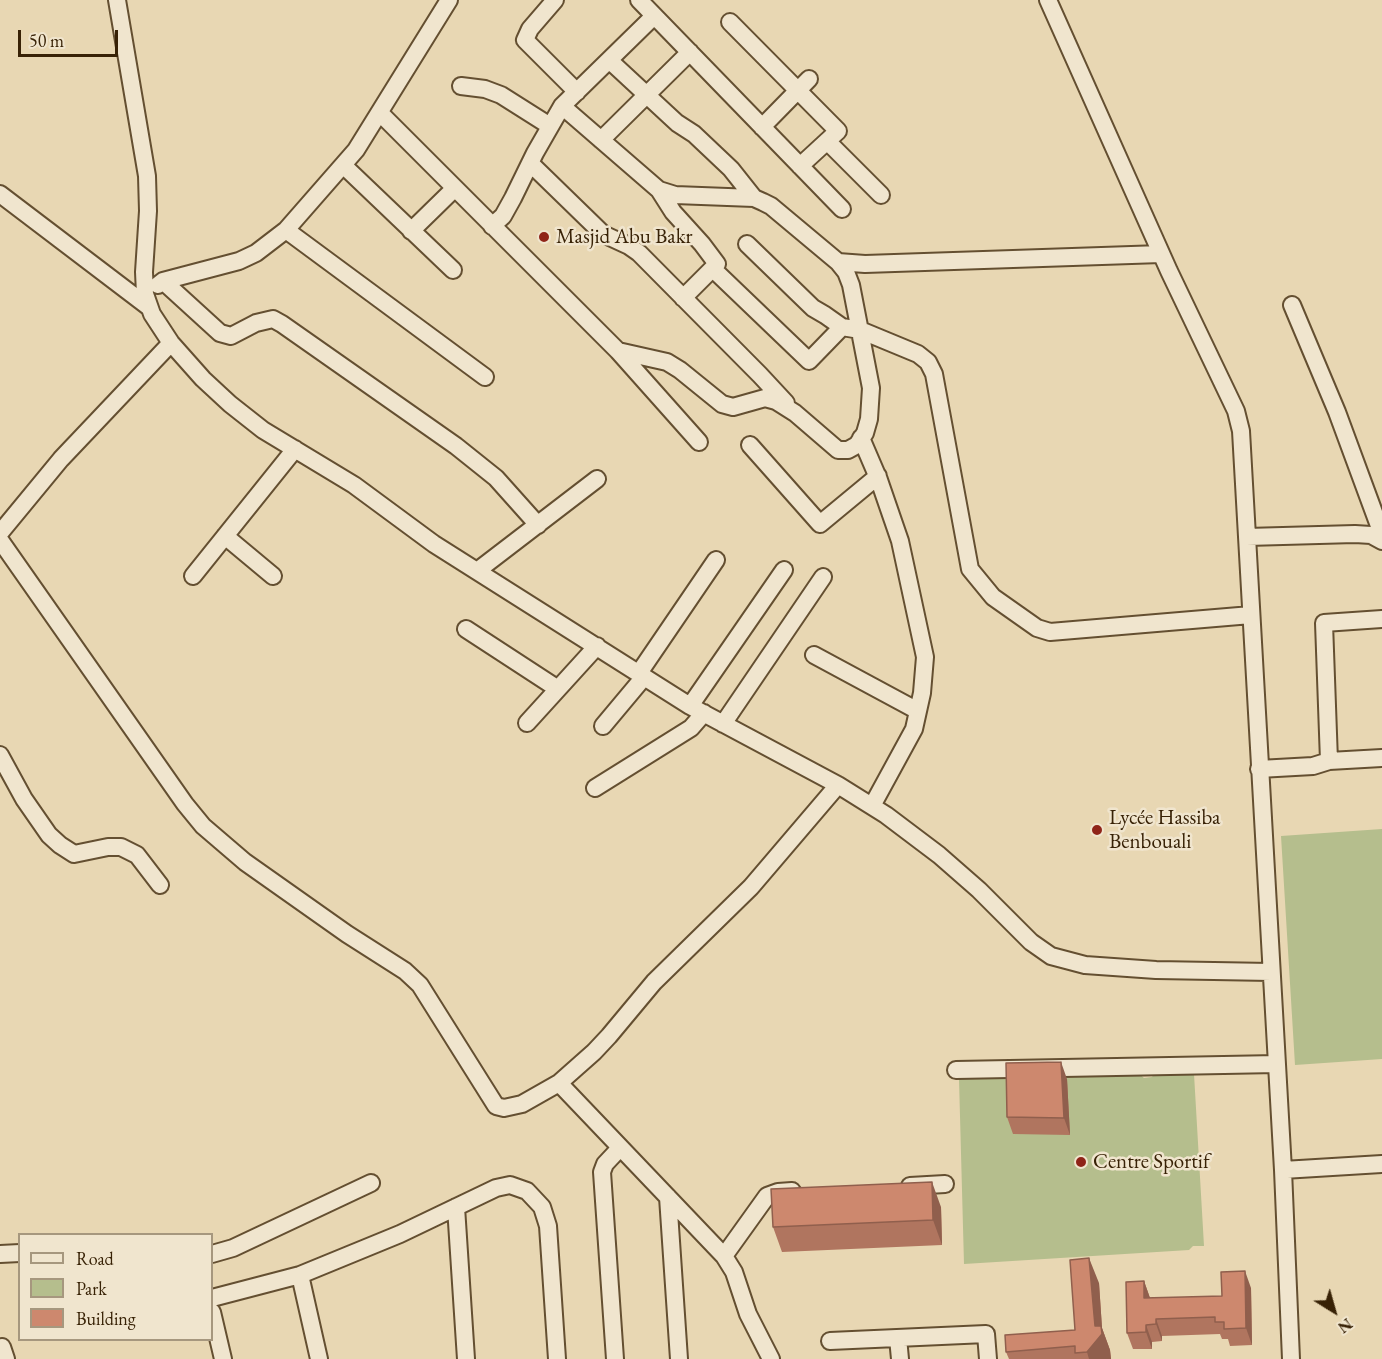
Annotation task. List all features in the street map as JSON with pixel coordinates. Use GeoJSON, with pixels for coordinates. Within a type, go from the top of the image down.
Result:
{"type":"FeatureCollection","features":[{"type":"Feature","properties":{"kind":"street"},"geometry":{"type":"LineString","coordinates":[[117,0],[147,176],[148,211],[144,272],[147,301],[171,344],[230,404],[263,430],[354,484],[434,544],[641,675],[697,710],[838,785],[872,806],[939,855],[979,890],[1031,942],[1051,956],[1097,966],[1155,970],[1271,972]]}},
{"type":"Feature","properties":{"kind":"street"},"geometry":{"type":"LineString","coordinates":[[147,301],[164,281],[239,261],[256,253],[286,230],[356,150],[449,0]]}},
{"type":"Feature","properties":{"kind":"street"},"geometry":{"type":"LineString","coordinates":[[554,0],[530,29],[525,40],[577,92]]}},
{"type":"Feature","properties":{"kind":"street"},"geometry":{"type":"LineString","coordinates":[[639,0],[842,209]]}},
{"type":"Feature","properties":{"kind":"street"},"geometry":{"type":"LineString","coordinates":[[1048,0],[1161,254],[1236,411],[1241,431],[1283,1170],[1291,1359]]}},
{"type":"Feature","properties":{"kind":"street"},"geometry":{"type":"LineString","coordinates":[[492,226],[503,216],[562,106],[654,16]]}},
{"type":"Feature","properties":{"kind":"street"},"geometry":{"type":"LineString","coordinates":[[730,22],[803,85],[838,131],[800,166]]}},
{"type":"Feature","properties":{"kind":"street"},"geometry":{"type":"LineString","coordinates":[[601,140],[690,52]]}},
{"type":"Feature","properties":{"kind":"street"},"geometry":{"type":"LineString","coordinates":[[609,60],[731,169],[753,198]]}},
{"type":"Feature","properties":{"kind":"street"},"geometry":{"type":"LineString","coordinates":[[762,127],[803,85]]}},
{"type":"Feature","properties":{"kind":"street"},"geometry":{"type":"LineString","coordinates":[[461,86],[485,89],[501,95],[550,126]]}},
{"type":"Feature","properties":{"kind":"street"},"geometry":{"type":"LineString","coordinates":[[562,106],[659,190],[673,212],[717,264],[683,298]]}},
{"type":"Feature","properties":{"kind":"street"},"geometry":{"type":"LineString","coordinates":[[380,113],[618,351],[699,442]]}},
{"type":"Feature","properties":{"kind":"street"},"geometry":{"type":"LineString","coordinates":[[827,141],[881,195]]}},
{"type":"Feature","properties":{"kind":"street"},"geometry":{"type":"LineString","coordinates":[[530,163],[603,234],[639,253],[795,413],[838,450],[848,450],[858,445],[869,419],[871,388],[851,285],[846,272],[838,262],[771,206],[753,198],[675,195],[659,190]]}},
{"type":"Feature","properties":{"kind":"street"},"geometry":{"type":"LineString","coordinates":[[343,165],[453,270]]}},
{"type":"Feature","properties":{"kind":"street"},"geometry":{"type":"LineString","coordinates":[[411,231],[455,188]]}},
{"type":"Feature","properties":{"kind":"street"},"geometry":{"type":"LineString","coordinates":[[0,194],[147,301]]}},
{"type":"Feature","properties":{"kind":"street"},"geometry":{"type":"LineString","coordinates":[[286,230],[485,377]]}},
{"type":"Feature","properties":{"kind":"street"},"geometry":{"type":"LineString","coordinates":[[747,244],[813,308],[842,327],[860,330],[918,354],[928,362],[934,374],[970,569],[993,597],[1037,628],[1050,632],[1251,615]]}},
{"type":"Feature","properties":{"kind":"street"},"geometry":{"type":"LineString","coordinates":[[838,262],[865,264],[1161,254]]}},
{"type":"Feature","properties":{"kind":"street"},"geometry":{"type":"LineString","coordinates":[[713,269],[809,361],[842,327]]}},
{"type":"Feature","properties":{"kind":"street"},"geometry":{"type":"LineString","coordinates":[[164,281],[220,333],[231,336],[256,323],[273,319],[282,324],[456,446],[495,478],[538,525]]}},
{"type":"Feature","properties":{"kind":"street"},"geometry":{"type":"LineString","coordinates":[[1292,305],[1381,526]]}},
{"type":"Feature","properties":{"kind":"street"},"geometry":{"type":"LineString","coordinates":[[0,533],[61,459],[171,344]]}},
{"type":"Feature","properties":{"kind":"street"},"geometry":{"type":"LineString","coordinates":[[618,351],[667,362],[722,404],[733,407],[765,398],[776,401],[795,413]]}},
{"type":"Feature","properties":{"kind":"street"},"geometry":{"type":"LineString","coordinates":[[861,438],[878,476],[900,542],[925,657],[922,693],[914,729],[872,806]]}},
{"type":"Feature","properties":{"kind":"street"},"geometry":{"type":"LineString","coordinates":[[750,445],[820,524],[878,476]]}},
{"type":"Feature","properties":{"kind":"street"},"geometry":{"type":"LineString","coordinates":[[193,576],[295,449]]}},
{"type":"Feature","properties":{"kind":"street"},"geometry":{"type":"LineString","coordinates":[[477,571],[597,479]]}},
{"type":"Feature","properties":{"kind":"street"},"geometry":{"type":"LineString","coordinates":[[1247,537],[1355,534],[1371,535],[1382,541]]}},
{"type":"Feature","properties":{"kind":"street"},"geometry":{"type":"LineString","coordinates":[[225,536],[273,576]]}},
{"type":"Feature","properties":{"kind":"street"},"geometry":{"type":"LineString","coordinates":[[0,540],[185,804],[203,826],[246,862],[347,934],[405,971],[420,985],[496,1106],[504,1108],[522,1104],[558,1083],[594,1052],[654,982],[751,887],[838,785]]}},
{"type":"Feature","properties":{"kind":"street"},"geometry":{"type":"LineString","coordinates":[[603,726],[641,675],[716,560]]}},
{"type":"Feature","properties":{"kind":"street"},"geometry":{"type":"LineString","coordinates":[[595,788],[691,728],[697,710],[784,570]]}},
{"type":"Feature","properties":{"kind":"street"},"geometry":{"type":"LineString","coordinates":[[723,724],[823,577]]}},
{"type":"Feature","properties":{"kind":"street"},"geometry":{"type":"LineString","coordinates":[[1329,761],[1324,623],[1382,619]]}},
{"type":"Feature","properties":{"kind":"street"},"geometry":{"type":"LineString","coordinates":[[466,629],[558,689]]}},
{"type":"Feature","properties":{"kind":"street"},"geometry":{"type":"LineString","coordinates":[[527,723],[597,646]]}},
{"type":"Feature","properties":{"kind":"street"},"geometry":{"type":"LineString","coordinates":[[814,655],[918,711]]}},
{"type":"Feature","properties":{"kind":"street"},"geometry":{"type":"LineString","coordinates":[[0,755],[24,799],[49,835],[60,845],[74,854],[108,847],[121,847],[136,855],[160,885]]}},
{"type":"Feature","properties":{"kind":"street"},"geometry":{"type":"LineString","coordinates":[[1259,769],[1313,766],[1329,761],[1382,758]]}},
{"type":"Feature","properties":{"kind":"street"},"geometry":{"type":"LineString","coordinates":[[956,1070],[1276,1064]]}},
{"type":"Feature","properties":{"kind":"street"},"geometry":{"type":"LineString","coordinates":[[558,1083],[724,1256],[734,1272],[748,1314],[771,1359]]}},
{"type":"Feature","properties":{"kind":"street"},"geometry":{"type":"LineString","coordinates":[[615,1359],[602,1172],[605,1164],[620,1148]]}},
{"type":"Feature","properties":{"kind":"street"},"geometry":{"type":"LineString","coordinates":[[1283,1170],[1382,1164]]}},
{"type":"Feature","properties":{"kind":"street"},"geometry":{"type":"LineString","coordinates":[[213,1254],[233,1248],[371,1183]]}},
{"type":"Feature","properties":{"kind":"street"},"geometry":{"type":"LineString","coordinates":[[899,1186],[945,1184]]}},
{"type":"Feature","properties":{"kind":"street"},"geometry":{"type":"LineString","coordinates":[[213,1298],[300,1275],[400,1234],[496,1188],[510,1185],[527,1191],[542,1207],[548,1226],[557,1359]]}},
{"type":"Feature","properties":{"kind":"street"},"geometry":{"type":"LineString","coordinates":[[724,1256],[767,1196],[778,1192],[807,1191]]}},
{"type":"Feature","properties":{"kind":"street"},"geometry":{"type":"LineString","coordinates":[[668,1197],[679,1359]]}},
{"type":"Feature","properties":{"kind":"street"},"geometry":{"type":"LineString","coordinates":[[456,1207],[466,1359]]}},
{"type":"Feature","properties":{"kind":"street"},"geometry":{"type":"LineString","coordinates":[[0,1254],[18,1253]]}},
{"type":"Feature","properties":{"kind":"street"},"geometry":{"type":"LineString","coordinates":[[300,1275],[319,1359]]}},
{"type":"Feature","properties":{"kind":"street"},"geometry":{"type":"LineString","coordinates":[[213,1316],[223,1359]]}},
{"type":"Feature","properties":{"kind":"street"},"geometry":{"type":"LineString","coordinates":[[830,1341],[986,1334],[988,1359]]}},
{"type":"Feature","properties":{"kind":"street"},"geometry":{"type":"LineString","coordinates":[[898,1338],[900,1359]]}},
{"type":"Feature","properties":{"kind":"green space"},"geometry":{"type":"Polygon","coordinates":[[[1382,829],[1382,1059],[1295,1065],[1281,836],[1382,829]]]}},
{"type":"Feature","properties":{"kind":"green space","name":"Centre Sportif"},"geometry":{"type":"Polygon","coordinates":[[[1138,1073],[1144,1078],[1152,1077],[1155,1073],[1194,1074],[1204,1246],[1193,1246],[1189,1250],[964,1264],[959,1079],[1138,1073]]]}},
{"type":"Feature","properties":{"kind":"building"},"geometry":{"type":"Polygon","coordinates":[[[1061,1062],[1064,1118],[1007,1117],[1006,1063],[1061,1062]]]}},
{"type":"Feature","properties":{"kind":"building"},"geometry":{"type":"Polygon","coordinates":[[[932,1182],[933,1220],[773,1227],[771,1189],[932,1182]]]}},
{"type":"Feature","properties":{"kind":"building"},"geometry":{"type":"Polygon","coordinates":[[[1089,1258],[1095,1326],[1101,1326],[1102,1334],[1087,1352],[1075,1353],[1075,1346],[1006,1352],[1005,1335],[1075,1330],[1070,1260],[1089,1258]]]}},
{"type":"Feature","properties":{"kind":"building"},"geometry":{"type":"Polygon","coordinates":[[[1245,1271],[1246,1328],[1224,1329],[1224,1322],[1215,1322],[1215,1317],[1156,1319],[1156,1324],[1146,1325],[1146,1332],[1127,1333],[1126,1282],[1144,1281],[1144,1298],[1222,1296],[1221,1272],[1245,1271]]]}},
{"type":"Feature","properties":{"kind":"place","name":"Masjid Abu Bakr"},"geometry":{"type":"Point","coordinates":[544,237]}},
{"type":"Feature","properties":{"kind":"place","name":"Lycée Hassiba Benbouali"},"geometry":{"type":"Point","coordinates":[1097,830]}},
{"type":"Feature","properties":{"kind":"place","name":"Centre Sportif"},"geometry":{"type":"Point","coordinates":[1081,1162]}}]}
